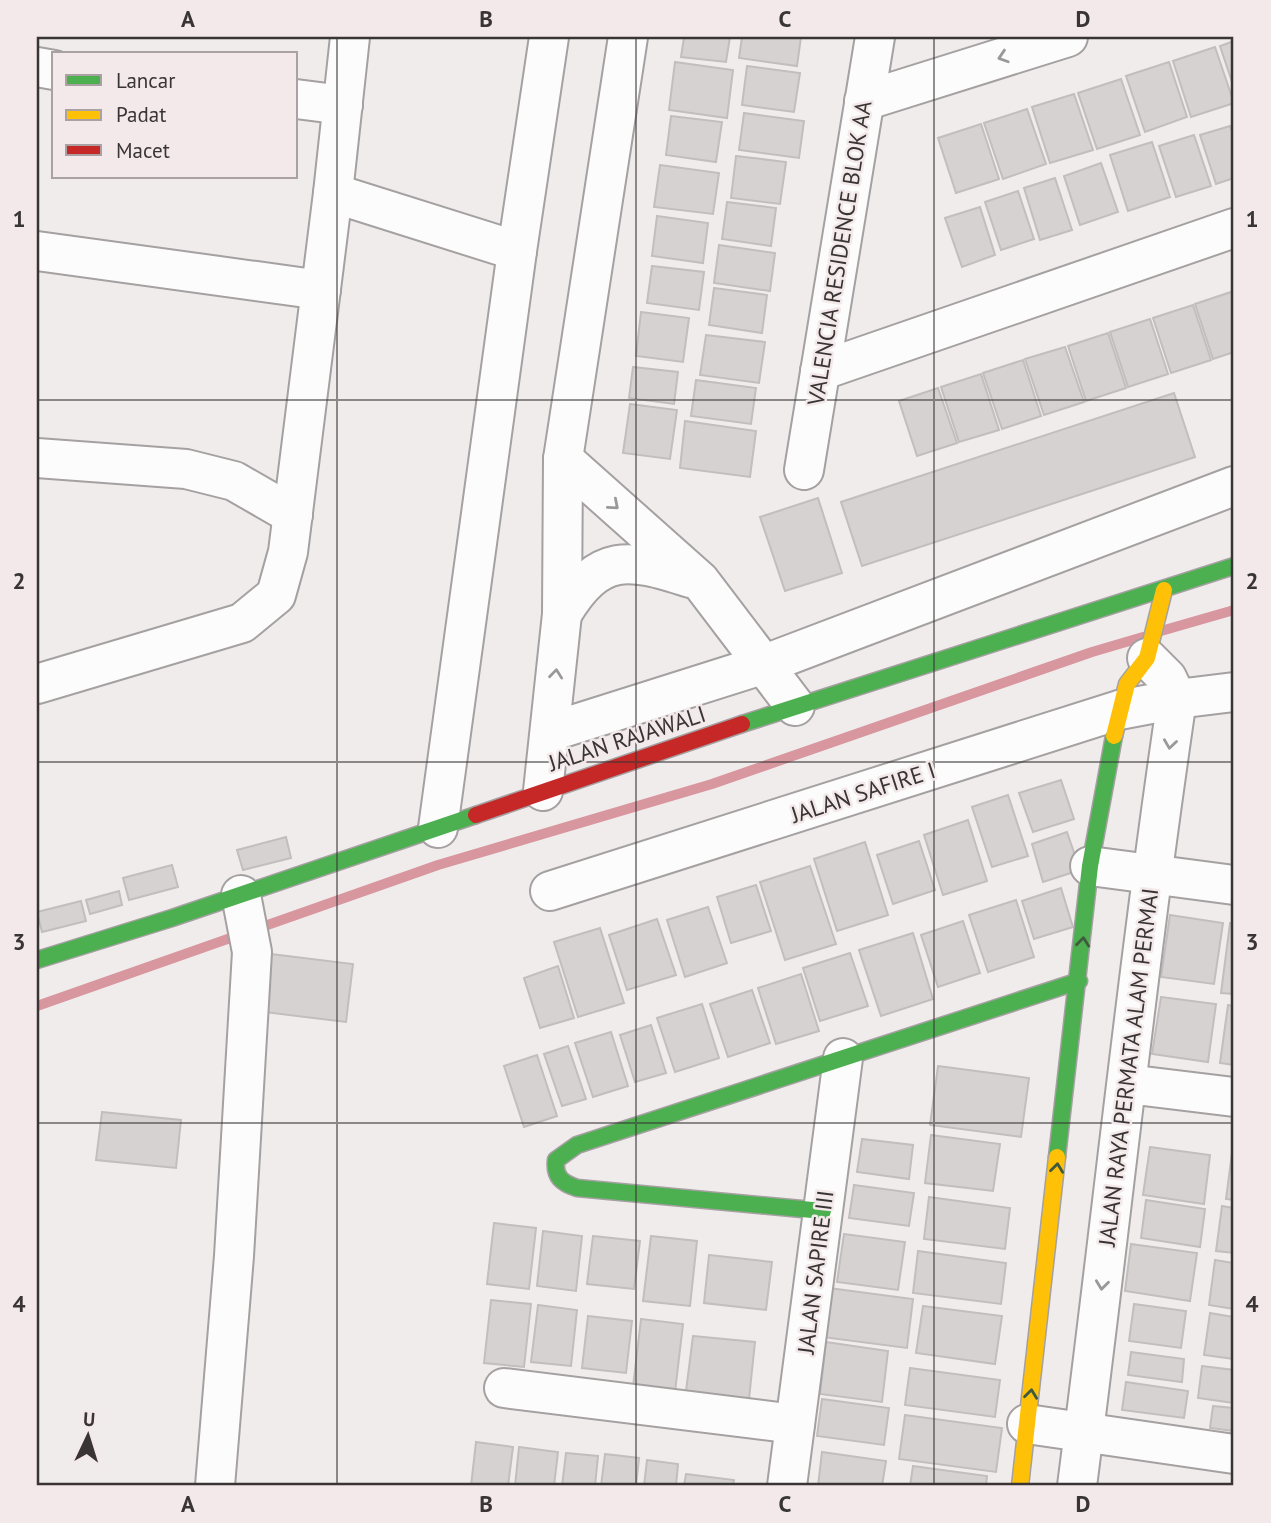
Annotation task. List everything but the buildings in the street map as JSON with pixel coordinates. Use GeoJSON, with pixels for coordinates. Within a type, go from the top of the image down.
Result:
{"type":"FeatureCollection","features":[{"type":"Feature","properties":{"kind":"street"},"geometry":{"type":"LineString","coordinates":[[37,684],[242,623],[276,595],[288,552],[293,515],[350,37]]}},
{"type":"Feature","properties":{"kind":"street"},"geometry":{"type":"LineString","coordinates":[[438,828],[517,251],[550,37]]}},
{"type":"Feature","properties":{"kind":"street"},"geometry":{"type":"LineString","coordinates":[[543,791],[562,614],[563,459],[628,37]]}},
{"type":"Feature","properties":{"kind":"street","name":"VALENCIA RESIDENCE BLOK AA"},"geometry":{"type":"LineString","coordinates":[[804,470],[875,37]]}},
{"type":"Feature","properties":{"kind":"street"},"geometry":{"type":"LineString","coordinates":[[864,101],[1068,37]]}},
{"type":"Feature","properties":{"kind":"street"},"geometry":{"type":"LineString","coordinates":[[298,99],[343,105]]}},
{"type":"Feature","properties":{"kind":"street"},"geometry":{"type":"LineString","coordinates":[[333,193],[517,251]]}},
{"type":"Feature","properties":{"kind":"street"},"geometry":{"type":"LineString","coordinates":[[820,370],[1234,228]]}},
{"type":"Feature","properties":{"kind":"street"},"geometry":{"type":"LineString","coordinates":[[37,251],[321,290]]}},
{"type":"Feature","properties":{"kind":"street"},"geometry":{"type":"LineString","coordinates":[[37,458],[186,469],[234,481],[293,515]]}},
{"type":"Feature","properties":{"kind":"street"},"geometry":{"type":"LineString","coordinates":[[563,459],[700,581],[795,706]]}},
{"type":"Feature","properties":{"kind":"street"},"geometry":{"type":"LineString","coordinates":[[550,732],[765,664],[1234,486]]}},
{"type":"Feature","properties":{"kind":"street"},"geometry":{"type":"LineString","coordinates":[[562,614],[583,584],[604,569],[616,565],[636,563],[653,566],[700,581]]}},
{"type":"Feature","properties":{"kind":"street","name":"JALAN RAJAWALI"},"geometry":{"type":"LineString","coordinates":[[37,960],[243,905],[438,828],[543,791],[795,706],[1234,566]]}},
{"type":"Feature","properties":{"kind":"street"},"geometry":{"type":"LineString","coordinates":[[1020,1486],[1090,866],[1119,710],[1127,684],[1150,649],[1164,590]]}},
{"type":"Feature","properties":{"kind":"street"},"geometry":{"type":"LineString","coordinates":[[1150,649],[1177,699]]}},
{"type":"Feature","properties":{"kind":"street","name":"JALAN SAFIRE I"},"geometry":{"type":"LineString","coordinates":[[550,891],[1119,710],[1234,692]]}},
{"type":"Feature","properties":{"kind":"street","name":"JALAN RAYA PERMATA ALAM PERMAI"},"geometry":{"type":"LineString","coordinates":[[1077,1486],[1151,874],[1177,699]]}},
{"type":"Feature","properties":{"kind":"street"},"geometry":{"type":"LineString","coordinates":[[1090,866],[1234,885]]}},
{"type":"Feature","properties":{"kind":"street"},"geometry":{"type":"LineString","coordinates":[[215,1486],[234,1256],[252,952],[243,905]]}},
{"type":"Feature","properties":{"kind":"street"},"geometry":{"type":"LineString","coordinates":[[823,1211],[577,1188],[557,1179],[554,1170],[556,1160],[577,1145],[1079,981]]}},
{"type":"Feature","properties":{"kind":"street","name":"JALAN SAPIRE III"},"geometry":{"type":"LineString","coordinates":[[786,1486],[843,1058]]}},
{"type":"Feature","properties":{"kind":"street"},"geometry":{"type":"LineString","coordinates":[[1127,1084],[1234,1097]]}},
{"type":"Feature","properties":{"kind":"street"},"geometry":{"type":"LineString","coordinates":[[504,1388],[795,1424]]}},
{"type":"Feature","properties":{"kind":"street"},"geometry":{"type":"LineString","coordinates":[[1027,1424],[1234,1454]]}},
{"type":"Feature","properties":{"kind":"waterway"},"geometry":{"type":"LineString","coordinates":[[1161,631],[1234,610]]}},
{"type":"Feature","properties":{"kind":"waterway"},"geometry":{"type":"LineString","coordinates":[[37,1006],[438,865],[712,784],[1092,652],[1143,637]]}},
{"type":"Feature","properties":{"kind":"traffic: fast"},"geometry":{"type":"LineString","coordinates":[[742,724],[1234,566]]}},
{"type":"Feature","properties":{"kind":"traffic: fast"},"geometry":{"type":"LineString","coordinates":[[1057,1157],[1090,866],[1114,736]]}},
{"type":"Feature","properties":{"kind":"traffic: fast"},"geometry":{"type":"LineString","coordinates":[[37,960],[172,918],[476,815]]}},
{"type":"Feature","properties":{"kind":"traffic: fast"},"geometry":{"type":"LineString","coordinates":[[823,1211],[577,1188],[560,1179],[556,1171],[556,1160],[577,1145],[1079,981]]}},
{"type":"Feature","properties":{"kind":"traffic: slow"},"geometry":{"type":"LineString","coordinates":[[1114,736],[1127,684],[1147,658],[1164,590]]}},
{"type":"Feature","properties":{"kind":"traffic: slow"},"geometry":{"type":"LineString","coordinates":[[1020,1486],[1057,1157]]}},
{"type":"Feature","properties":{"kind":"traffic: jam"},"geometry":{"type":"LineString","coordinates":[[476,815],[742,724]]}}]}
